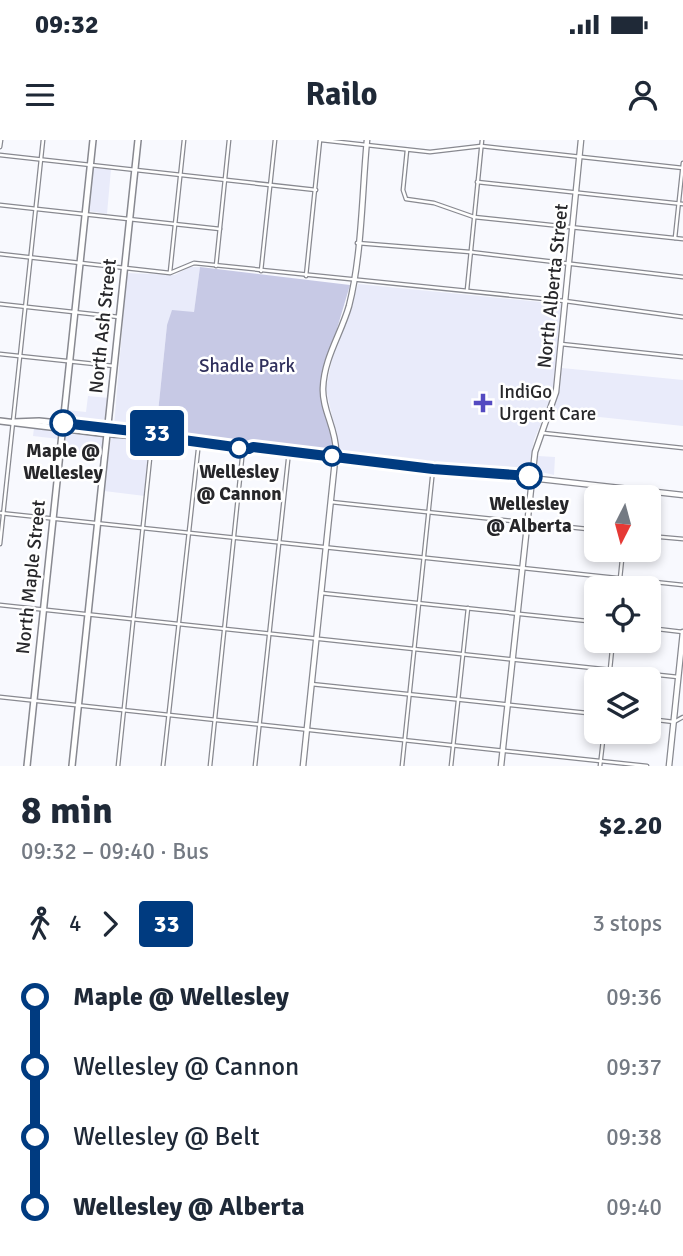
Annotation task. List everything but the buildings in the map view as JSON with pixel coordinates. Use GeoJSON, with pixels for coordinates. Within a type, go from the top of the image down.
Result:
{"type":"FeatureCollection","features":[{"type":"Feature","properties":{"kind":"main road","name":"North Maple Street"},"geometry":{"type":"LineString","coordinates":[[27,766],[93,140]]}},
{"type":"Feature","properties":{"kind":"main road","name":"North Ash Street"},"geometry":{"type":"LineString","coordinates":[[72,766],[138,140]]}},
{"type":"Feature","properties":{"kind":"main road","name":"North Alberta Street"},"geometry":{"type":"LineString","coordinates":[[501,766],[527,522],[529,476],[540,433],[555,399],[581,140]]}},
{"type":"Feature","properties":{"kind":"main road"},"geometry":{"type":"LineString","coordinates":[[303,766],[337,456],[335,435],[323,388],[327,362],[349,305],[367,143]]}},
{"type":"Feature","properties":{"kind":"main road"},"geometry":{"type":"LineString","coordinates":[[0,421],[241,443],[253,447],[433,469],[529,476]]}},
{"type":"Feature","properties":{"kind":"main road"},"geometry":{"type":"LineString","coordinates":[[108,431],[152,439],[175,437]]}},
{"type":"Feature","properties":{"kind":"main road"},"geometry":{"type":"LineString","coordinates":[[230,444],[243,449],[253,447]]}},
{"type":"Feature","properties":{"kind":"main road"},"geometry":{"type":"LineString","coordinates":[[337,456],[342,454],[457,466],[605,485]]}},
{"type":"Feature","properties":{"kind":"main road"},"geometry":{"type":"LineString","coordinates":[[442,470],[457,466],[468,472]]}},
{"type":"Feature","properties":{"kind":"main road"},"geometry":{"type":"LineString","coordinates":[[662,492],[683,494]]}},
{"type":"Feature","properties":{"kind":"main road"},"geometry":{"type":"LineString","coordinates":[[669,766],[683,632]]}},
{"type":"Feature","properties":{"kind":"street"},"geometry":{"type":"LineString","coordinates":[[0,146],[1,140]]}},
{"type":"Feature","properties":{"kind":"street"},"geometry":{"type":"LineString","coordinates":[[0,544],[43,140]]}},
{"type":"Feature","properties":{"kind":"street"},"geometry":{"type":"LineString","coordinates":[[170,273],[184,140]]}},
{"type":"Feature","properties":{"kind":"street"},"geometry":{"type":"LineString","coordinates":[[216,266],[229,140]]}},
{"type":"Feature","properties":{"kind":"street"},"geometry":{"type":"LineString","coordinates":[[261,271],[275,140]]}},
{"type":"Feature","properties":{"kind":"street"},"geometry":{"type":"LineString","coordinates":[[306,276],[321,140],[440,152],[481,146],[683,166],[676,238]]}},
{"type":"Feature","properties":{"kind":"street"},"geometry":{"type":"LineString","coordinates":[[467,291],[482,140]]}},
{"type":"Feature","properties":{"kind":"street"},"geometry":{"type":"LineString","coordinates":[[407,150],[404,197],[474,216],[683,239]]}},
{"type":"Feature","properties":{"kind":"street"},"geometry":{"type":"LineString","coordinates":[[0,155],[316,190]]}},
{"type":"Feature","properties":{"kind":"street"},"geometry":{"type":"LineString","coordinates":[[478,182],[681,203]]}},
{"type":"Feature","properties":{"kind":"street"},"geometry":{"type":"LineString","coordinates":[[0,205],[220,229]]}},
{"type":"Feature","properties":{"kind":"street"},"geometry":{"type":"LineString","coordinates":[[357,243],[683,277]]}},
{"type":"Feature","properties":{"kind":"street"},"geometry":{"type":"LineString","coordinates":[[0,254],[170,273],[177,272],[191,263],[565,301],[683,317]]}},
{"type":"Feature","properties":{"kind":"street"},"geometry":{"type":"LineString","coordinates":[[0,304],[119,317]]}},
{"type":"Feature","properties":{"kind":"street"},"geometry":{"type":"LineString","coordinates":[[561,344],[683,357]]}},
{"type":"Feature","properties":{"kind":"street"},"geometry":{"type":"LineString","coordinates":[[0,354],[114,366]]}},
{"type":"Feature","properties":{"kind":"street"},"geometry":{"type":"LineString","coordinates":[[540,433],[683,448]]}},
{"type":"Feature","properties":{"kind":"street"},"geometry":{"type":"LineString","coordinates":[[118,766],[152,439]]}},
{"type":"Feature","properties":{"kind":"street"},"geometry":{"type":"LineString","coordinates":[[163,766],[199,441]]}},
{"type":"Feature","properties":{"kind":"street"},"geometry":{"type":"LineString","coordinates":[[210,766],[243,449]]}},
{"type":"Feature","properties":{"kind":"street"},"geometry":{"type":"LineString","coordinates":[[255,766],[289,451]]}},
{"type":"Feature","properties":{"kind":"street"},"geometry":{"type":"LineString","coordinates":[[402,766],[433,469]]}},
{"type":"Feature","properties":{"kind":"street"},"geometry":{"type":"LineString","coordinates":[[331,502],[584,529]]}},
{"type":"Feature","properties":{"kind":"street"},"geometry":{"type":"LineString","coordinates":[[2,513],[593,576]]}},
{"type":"Feature","properties":{"kind":"street"},"geometry":{"type":"LineString","coordinates":[[662,537],[683,539]]}},
{"type":"Feature","properties":{"kind":"street"},"geometry":{"type":"LineString","coordinates":[[661,583],[683,585]]}},
{"type":"Feature","properties":{"kind":"street"},"geometry":{"type":"LineString","coordinates":[[321,593],[584,621]]}},
{"type":"Feature","properties":{"kind":"street"},"geometry":{"type":"LineString","coordinates":[[0,605],[584,667]]}},
{"type":"Feature","properties":{"kind":"street"},"geometry":{"type":"LineString","coordinates":[[451,766],[468,608]]}},
{"type":"Feature","properties":{"kind":"street"},"geometry":{"type":"LineString","coordinates":[[661,629],[683,632]]}},
{"type":"Feature","properties":{"kind":"street"},"geometry":{"type":"LineString","coordinates":[[661,675],[678,677]]}},
{"type":"Feature","properties":{"kind":"street"},"geometry":{"type":"LineString","coordinates":[[312,684],[584,713]]}},
{"type":"Feature","properties":{"kind":"street"},"geometry":{"type":"LineString","coordinates":[[0,697],[453,744],[601,764],[648,766]]}},
{"type":"Feature","properties":{"kind":"street"},"geometry":{"type":"LineString","coordinates":[[661,720],[674,722],[683,717]]}},
{"type":"Feature","properties":{"kind":"street"},"geometry":{"type":"LineString","coordinates":[[601,764],[603,744]]}},
{"type":"Feature","properties":{"kind":"shaded area"},"geometry":{"type":"Polygon","coordinates":[[[93,168],[111,169],[107,214],[88,211],[93,168]]]}},
{"type":"Feature","properties":{"kind":"shaded area"},"geometry":{"type":"Polygon","coordinates":[[[189,267],[200,267],[194,313],[167,325],[156,432],[114,426],[127,273],[175,275],[189,267]]]}},
{"type":"Feature","properties":{"kind":"shaded area"},"geometry":{"type":"Polygon","coordinates":[[[358,284],[561,304],[554,392],[534,440],[528,471],[340,452],[326,389],[332,359],[358,284]]]}},
{"type":"Feature","properties":{"kind":"shaded area"},"geometry":{"type":"Polygon","coordinates":[[[562,368],[683,380],[683,426],[553,412],[562,368]]]}},
{"type":"Feature","properties":{"kind":"shaded area"},"geometry":{"type":"Polygon","coordinates":[[[88,396],[109,398],[105,425],[66,420],[67,410],[86,412],[88,396]]]}},
{"type":"Feature","properties":{"kind":"shaded area"},"geometry":{"type":"Polygon","coordinates":[[[34,428],[58,431],[59,439],[33,436],[34,428]]]}},
{"type":"Feature","properties":{"kind":"shaded area"},"geometry":{"type":"Polygon","coordinates":[[[66,432],[104,436],[103,456],[62,453],[66,432]]]}},
{"type":"Feature","properties":{"kind":"shaded area"},"geometry":{"type":"Polygon","coordinates":[[[111,437],[151,442],[145,496],[104,491],[111,437]]]}},
{"type":"Feature","properties":{"kind":"shaded area"},"geometry":{"type":"Polygon","coordinates":[[[538,456],[555,457],[554,475],[537,471],[538,456]]]}},
{"type":"Feature","properties":{"kind":"green space","name":"Shadle Park"},"geometry":{"type":"Polygon","coordinates":[[[200,267],[350,285],[320,386],[333,440],[332,450],[156,432],[167,325],[172,310],[194,312],[200,267]]]}},
{"type":"Feature","properties":{"kind":"bus line","name":"33"},"geometry":{"type":"LineString","coordinates":[[63,423],[175,436],[176,439],[230,444],[232,447],[249,449],[253,447],[524,478],[529,476]]}},
{"type":"Feature","properties":{"kind":"place","name":"IndiGo Urgent Care"},"geometry":{"type":"Point","coordinates":[483,403]}},
{"type":"Feature","properties":{"kind":"place","name":"Maple @ Wellesley"},"geometry":{"type":"Point","coordinates":[63,423]}},
{"type":"Feature","properties":{"kind":"place","name":"Wellesley @ Cannon"},"geometry":{"type":"Point","coordinates":[239,448]}},
{"type":"Feature","properties":{"kind":"place","name":"Wellesley @ Alberta"},"geometry":{"type":"Point","coordinates":[529,476]}}]}
